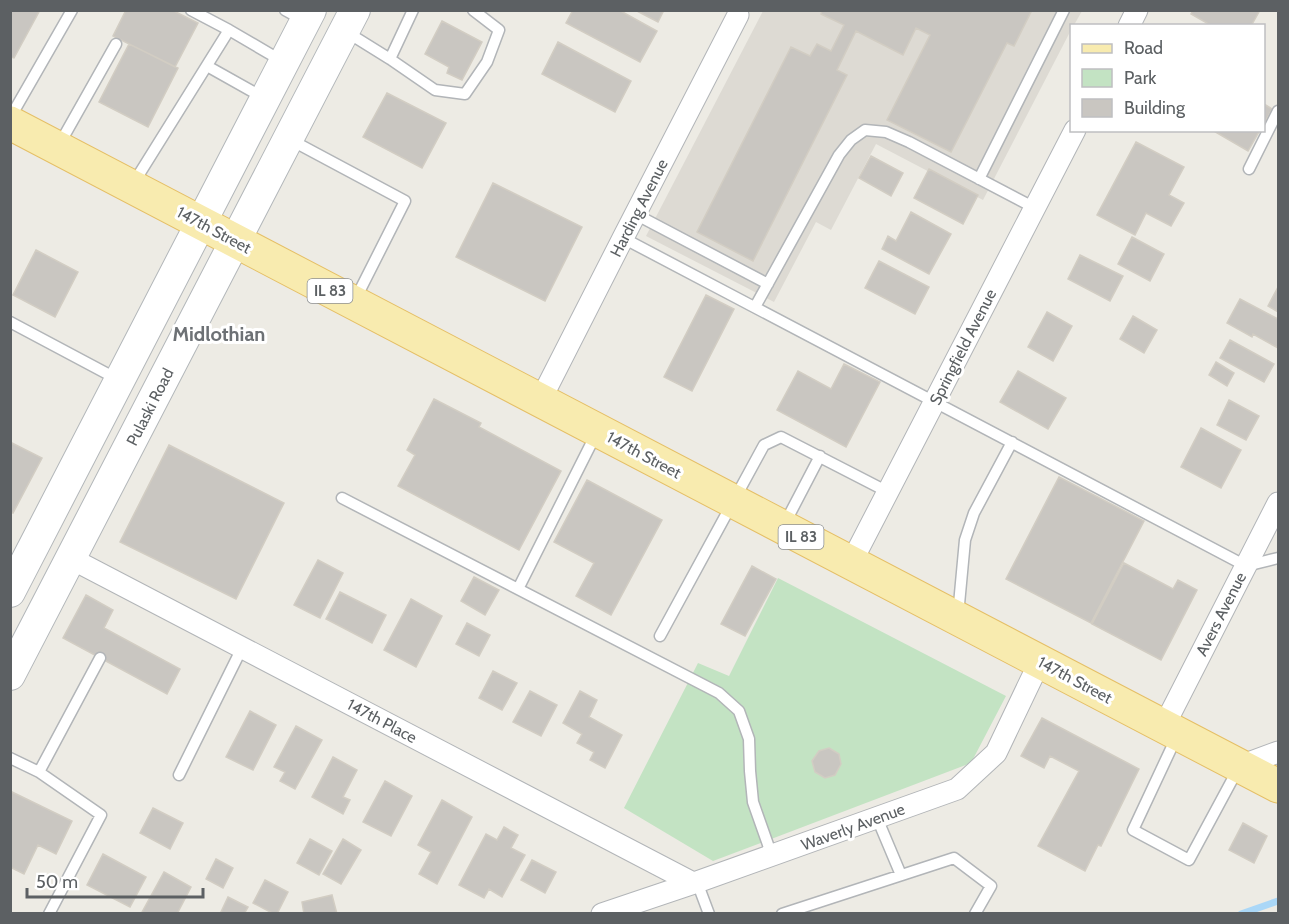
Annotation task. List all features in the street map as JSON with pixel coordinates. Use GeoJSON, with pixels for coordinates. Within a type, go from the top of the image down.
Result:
{"type":"FeatureCollection","features":[{"type":"Feature","properties":{"kind":"main road"},"geometry":{"type":"LineString","coordinates":[[10,592],[22,560],[202,223],[284,62],[300,14]]}},
{"type":"Feature","properties":{"kind":"main road","name":"Pulaski Road"},"geometry":{"type":"LineString","coordinates":[[10,675],[350,21]]}},
{"type":"Feature","properties":{"kind":"main road","name":"147th Street"},"geometry":{"type":"LineString","coordinates":[[10,123],[1278,786]]}},
{"type":"Feature","properties":{"kind":"street"},"geometry":{"type":"LineString","coordinates":[[1130,24],[1137,10]]}},
{"type":"Feature","properties":{"kind":"street","name":"Harding Avenue"},"geometry":{"type":"LineString","coordinates":[[540,401],[739,13]]}},
{"type":"Feature","properties":{"kind":"street","name":"Springfield Avenue"},"geometry":{"type":"LineString","coordinates":[[851,563],[1074,132]]}},
{"type":"Feature","properties":{"kind":"street","name":"Avers Avenue"},"geometry":{"type":"LineString","coordinates":[[1171,730],[1246,566],[1278,503]]}},
{"type":"Feature","properties":{"kind":"street","name":"147th Place"},"geometry":{"type":"LineString","coordinates":[[72,559],[695,883]]}},
{"type":"Feature","properties":{"kind":"street","name":"Waverly Avenue"},"geometry":{"type":"LineString","coordinates":[[602,914],[957,789],[996,753],[1040,661]]}},
{"type":"Feature","properties":{"kind":"street"},"geometry":{"type":"LineString","coordinates":[[1240,766],[1278,752]]}},
{"type":"Feature","properties":{"kind":"lane"},"geometry":{"type":"LineString","coordinates":[[10,118],[72,10]]}},
{"type":"Feature","properties":{"kind":"lane"},"geometry":{"type":"LineString","coordinates":[[191,10],[284,62]]}},
{"type":"Feature","properties":{"kind":"lane"},"geometry":{"type":"LineString","coordinates":[[390,59],[413,10]]}},
{"type":"Feature","properties":{"kind":"lane"},"geometry":{"type":"LineString","coordinates":[[979,178],[1064,10]]}},
{"type":"Feature","properties":{"kind":"lane"},"geometry":{"type":"LineString","coordinates":[[350,21],[390,59],[435,90],[465,93],[487,62],[499,30],[475,11]]}},
{"type":"Feature","properties":{"kind":"lane"},"geometry":{"type":"LineString","coordinates":[[132,187],[229,30]]}},
{"type":"Feature","properties":{"kind":"lane"},"geometry":{"type":"LineString","coordinates":[[57,148],[116,44]]}},
{"type":"Feature","properties":{"kind":"lane"},"geometry":{"type":"LineString","coordinates":[[207,66],[265,99]]}},
{"type":"Feature","properties":{"kind":"lane"},"geometry":{"type":"LineString","coordinates":[[1249,169],[1278,111]]}},
{"type":"Feature","properties":{"kind":"lane"},"geometry":{"type":"LineString","coordinates":[[755,307],[839,155],[851,140],[865,130],[886,132],[909,142],[1035,208]]}},
{"type":"Feature","properties":{"kind":"lane"},"geometry":{"type":"LineString","coordinates":[[289,139],[405,201],[354,303]]}},
{"type":"Feature","properties":{"kind":"lane"},"geometry":{"type":"LineString","coordinates":[[635,214],[768,284]]}},
{"type":"Feature","properties":{"kind":"lane"},"geometry":{"type":"LineString","coordinates":[[623,238],[1246,566],[1278,558]]}},
{"type":"Feature","properties":{"kind":"lane"},"geometry":{"type":"LineString","coordinates":[[10,322],[119,380]]}},
{"type":"Feature","properties":{"kind":"lane"},"geometry":{"type":"LineString","coordinates":[[518,589],[598,431]]}},
{"type":"Feature","properties":{"kind":"lane"},"geometry":{"type":"LineString","coordinates":[[660,636],[764,445],[781,437],[888,492]]}},
{"type":"Feature","properties":{"kind":"lane"},"geometry":{"type":"LineString","coordinates":[[957,618],[965,540],[974,513],[1011,442]]}},
{"type":"Feature","properties":{"kind":"lane"},"geometry":{"type":"LineString","coordinates":[[783,527],[820,456]]}},
{"type":"Feature","properties":{"kind":"lane"},"geometry":{"type":"LineString","coordinates":[[342,498],[719,693],[739,711],[749,739],[753,802],[772,856]]}},
{"type":"Feature","properties":{"kind":"lane"},"geometry":{"type":"LineString","coordinates":[[178,775],[242,648]]}},
{"type":"Feature","properties":{"kind":"lane"},"geometry":{"type":"LineString","coordinates":[[39,772],[99,658]]}},
{"type":"Feature","properties":{"kind":"lane"},"geometry":{"type":"LineString","coordinates":[[1171,730],[1134,830],[1189,860],[1240,766]]}},
{"type":"Feature","properties":{"kind":"lane"},"geometry":{"type":"LineString","coordinates":[[10,758],[39,772],[101,815],[49,914]]}},
{"type":"Feature","properties":{"kind":"lane"},"geometry":{"type":"LineString","coordinates":[[877,818],[901,875]]}},
{"type":"Feature","properties":{"kind":"lane"},"geometry":{"type":"LineString","coordinates":[[782,914],[954,858],[991,886],[975,914]]}},
{"type":"Feature","properties":{"kind":"lane"},"geometry":{"type":"LineString","coordinates":[[695,883],[709,914]]}},
{"type":"Feature","properties":{"kind":"shaded area"},"geometry":{"type":"Polygon","coordinates":[[[763,11],[1082,11],[1075,24],[1070,24],[1070,32],[983,200],[876,144],[831,230],[816,222],[774,302],[646,236],[763,11]]]}},
{"type":"Feature","properties":{"kind":"green space"},"geometry":{"type":"Polygon","coordinates":[[[778,578],[1006,696],[971,763],[713,861],[624,808],[698,663],[729,676],[778,578]]]}},
{"type":"Feature","properties":{"kind":"building"},"geometry":{"type":"Polygon","coordinates":[[[10,10],[40,10],[14,58],[10,57],[10,10]]]}},
{"type":"Feature","properties":{"kind":"building"},"geometry":{"type":"Polygon","coordinates":[[[126,10],[172,10],[198,23],[175,67],[113,36],[126,10]]]}},
{"type":"Feature","properties":{"kind":"building"},"geometry":{"type":"Polygon","coordinates":[[[573,10],[619,10],[657,31],[640,62],[566,23],[573,10]]]}},
{"type":"Feature","properties":{"kind":"building"},"geometry":{"type":"Polygon","coordinates":[[[635,10],[664,10],[658,22],[635,10]]]}},
{"type":"Feature","properties":{"kind":"building"},"geometry":{"type":"Polygon","coordinates":[[[822,10],[1032,10],[1014,46],[1007,43],[951,152],[887,120],[930,35],[916,28],[903,55],[856,31],[837,70],[847,75],[753,261],[697,232],[791,47],[810,56],[817,44],[831,51],[844,25],[821,14],[822,10]]]}},
{"type":"Feature","properties":{"kind":"building"},"geometry":{"type":"Polygon","coordinates":[[[1193,10],[1257,10],[1259,12],[1252,24],[1208,24],[1191,14],[1193,10]]]}},
{"type":"Feature","properties":{"kind":"building"},"geometry":{"type":"Polygon","coordinates":[[[442,21],[482,42],[462,80],[447,73],[449,67],[425,54],[442,21]]]}},
{"type":"Feature","properties":{"kind":"building"},"geometry":{"type":"Polygon","coordinates":[[[558,42],[631,81],[615,112],[542,74],[558,42]]]}},
{"type":"Feature","properties":{"kind":"building"},"geometry":{"type":"Polygon","coordinates":[[[129,44],[178,68],[148,127],[99,102],[129,44]]]}},
{"type":"Feature","properties":{"kind":"building"},"geometry":{"type":"Polygon","coordinates":[[[387,93],[446,123],[422,168],[363,137],[387,93]]]}},
{"type":"Feature","properties":{"kind":"building"},"geometry":{"type":"Polygon","coordinates":[[[1265,105],[1272,109],[1265,122],[1265,105]]]}},
{"type":"Feature","properties":{"kind":"building"},"geometry":{"type":"Polygon","coordinates":[[[1215,132],[1259,132],[1248,151],[1215,132]]]}},
{"type":"Feature","properties":{"kind":"building"},"geometry":{"type":"Polygon","coordinates":[[[1136,142],[1184,167],[1169,195],[1184,203],[1171,226],[1146,213],[1135,235],[1097,215],[1136,142]]]}},
{"type":"Feature","properties":{"kind":"building"},"geometry":{"type":"Polygon","coordinates":[[[871,156],[903,173],[891,196],[859,178],[871,156]]]}},
{"type":"Feature","properties":{"kind":"building"},"geometry":{"type":"Polygon","coordinates":[[[929,169],[978,195],[963,224],[914,198],[929,169]]]}},
{"type":"Feature","properties":{"kind":"building"},"geometry":{"type":"Polygon","coordinates":[[[493,183],[582,227],[545,301],[456,257],[493,183]]]}},
{"type":"Feature","properties":{"kind":"building"},"geometry":{"type":"Polygon","coordinates":[[[911,212],[951,234],[929,274],[882,249],[888,236],[896,241],[911,212]]]}},
{"type":"Feature","properties":{"kind":"building"},"geometry":{"type":"Polygon","coordinates":[[[1132,237],[1164,254],[1150,281],[1118,264],[1132,237]]]}},
{"type":"Feature","properties":{"kind":"building"},"geometry":{"type":"Polygon","coordinates":[[[36,250],[78,272],[55,317],[13,295],[36,250]]]}},
{"type":"Feature","properties":{"kind":"building"},"geometry":{"type":"Polygon","coordinates":[[[1080,255],[1123,276],[1110,301],[1068,279],[1080,255]]]}},
{"type":"Feature","properties":{"kind":"building"},"geometry":{"type":"Polygon","coordinates":[[[879,261],[929,287],[915,314],[865,288],[879,261]]]}},
{"type":"Feature","properties":{"kind":"building"},"geometry":{"type":"Polygon","coordinates":[[[1278,287],[1278,312],[1268,306],[1278,287]]]}},
{"type":"Feature","properties":{"kind":"building"},"geometry":{"type":"Polygon","coordinates":[[[706,295],[734,309],[692,391],[664,377],[706,295]]]}},
{"type":"Feature","properties":{"kind":"building"},"geometry":{"type":"Polygon","coordinates":[[[1240,299],[1278,319],[1278,348],[1227,323],[1240,299]]]}},
{"type":"Feature","properties":{"kind":"building"},"geometry":{"type":"Polygon","coordinates":[[[1047,312],[1072,326],[1053,361],[1028,347],[1047,312]]]}},
{"type":"Feature","properties":{"kind":"building"},"geometry":{"type":"Polygon","coordinates":[[[1133,316],[1157,330],[1144,353],[1120,339],[1133,316]]]}},
{"type":"Feature","properties":{"kind":"building"},"geometry":{"type":"Polygon","coordinates":[[[1230,340],[1274,364],[1264,382],[1220,358],[1230,340]]]}},
{"type":"Feature","properties":{"kind":"building"},"geometry":{"type":"Polygon","coordinates":[[[1216,362],[1234,373],[1227,386],[1209,375],[1216,362]]]}},
{"type":"Feature","properties":{"kind":"building"},"geometry":{"type":"Polygon","coordinates":[[[844,364],[880,382],[846,447],[777,410],[798,371],[831,389],[844,364]]]}},
{"type":"Feature","properties":{"kind":"building"},"geometry":{"type":"Polygon","coordinates":[[[1018,371],[1066,398],[1048,429],[1000,402],[1018,371]]]}},
{"type":"Feature","properties":{"kind":"building"},"geometry":{"type":"Polygon","coordinates":[[[434,399],[481,423],[479,427],[561,471],[519,550],[398,486],[415,455],[407,450],[434,399]]]}},
{"type":"Feature","properties":{"kind":"building"},"geometry":{"type":"Polygon","coordinates":[[[1229,400],[1259,416],[1246,440],[1217,425],[1229,400]]]}},
{"type":"Feature","properties":{"kind":"building"},"geometry":{"type":"Polygon","coordinates":[[[1201,428],[1241,450],[1221,488],[1181,467],[1201,428]]]}},
{"type":"Feature","properties":{"kind":"building"},"geometry":{"type":"Polygon","coordinates":[[[10,442],[42,458],[13,513],[10,512],[10,442]]]}},
{"type":"Feature","properties":{"kind":"building"},"geometry":{"type":"Polygon","coordinates":[[[169,445],[284,503],[236,599],[120,542],[169,445]]]}},
{"type":"Feature","properties":{"kind":"building"},"geometry":{"type":"Polygon","coordinates":[[[1059,477],[1144,521],[1091,623],[1006,579],[1059,477]]]}},
{"type":"Feature","properties":{"kind":"building"},"geometry":{"type":"Polygon","coordinates":[[[587,480],[662,520],[611,615],[576,596],[594,563],[554,542],[587,480]]]}},
{"type":"Feature","properties":{"kind":"building"},"geometry":{"type":"Polygon","coordinates":[[[318,560],[343,573],[320,618],[294,605],[318,560]]]}},
{"type":"Feature","properties":{"kind":"building"},"geometry":{"type":"Polygon","coordinates":[[[1124,563],[1173,589],[1178,580],[1197,590],[1161,660],[1092,624],[1124,563]]]}},
{"type":"Feature","properties":{"kind":"building"},"geometry":{"type":"Polygon","coordinates":[[[752,566],[776,579],[745,636],[721,624],[752,566]]]}},
{"type":"Feature","properties":{"kind":"building"},"geometry":{"type":"Polygon","coordinates":[[[474,577],[499,590],[485,615],[461,601],[474,577]]]}},
{"type":"Feature","properties":{"kind":"building"},"geometry":{"type":"Polygon","coordinates":[[[340,592],[386,615],[372,643],[326,619],[340,592]]]}},
{"type":"Feature","properties":{"kind":"building"},"geometry":{"type":"Polygon","coordinates":[[[86,595],[113,610],[104,628],[180,669],[167,694],[63,638],[86,595]]]}},
{"type":"Feature","properties":{"kind":"building"},"geometry":{"type":"Polygon","coordinates":[[[411,599],[442,616],[416,667],[384,650],[411,599]]]}},
{"type":"Feature","properties":{"kind":"building"},"geometry":{"type":"Polygon","coordinates":[[[467,623],[490,635],[479,656],[456,644],[467,623]]]}},
{"type":"Feature","properties":{"kind":"building"},"geometry":{"type":"Polygon","coordinates":[[[493,671],[517,683],[502,710],[479,698],[493,671]]]}},
{"type":"Feature","properties":{"kind":"building"},"geometry":{"type":"Polygon","coordinates":[[[530,691],[557,705],[541,736],[513,722],[530,691]]]}},
{"type":"Feature","properties":{"kind":"building"},"geometry":{"type":"Polygon","coordinates":[[[580,691],[597,700],[589,717],[622,735],[605,768],[590,760],[594,752],[577,743],[582,734],[563,723],[580,691]]]}},
{"type":"Feature","properties":{"kind":"building"},"geometry":{"type":"Polygon","coordinates":[[[250,711],[276,725],[253,770],[226,757],[250,711]]]}},
{"type":"Feature","properties":{"kind":"building"},"geometry":{"type":"Polygon","coordinates":[[[1042,718],[1139,769],[1101,846],[1098,845],[1085,871],[1038,846],[1079,771],[1050,756],[1044,768],[1021,756],[1042,718]]]}},
{"type":"Feature","properties":{"kind":"building"},"geometry":{"type":"Polygon","coordinates":[[[296,726],[322,740],[295,789],[280,781],[285,772],[274,767],[296,726]]]}},
{"type":"Feature","properties":{"kind":"building"},"geometry":{"type":"Polygon","coordinates":[[[829,748],[839,754],[841,764],[835,775],[825,778],[815,772],[812,761],[819,751],[829,748]]]}},
{"type":"Feature","properties":{"kind":"building"},"geometry":{"type":"Polygon","coordinates":[[[333,757],[357,770],[343,797],[350,800],[343,814],[312,797],[333,757]]]}},
{"type":"Feature","properties":{"kind":"building"},"geometry":{"type":"Polygon","coordinates":[[[385,781],[412,796],[391,836],[363,822],[385,781]]]}},
{"type":"Feature","properties":{"kind":"building"},"geometry":{"type":"Polygon","coordinates":[[[10,791],[72,821],[56,854],[38,845],[24,874],[10,867],[10,791]]]}},
{"type":"Feature","properties":{"kind":"building"},"geometry":{"type":"Polygon","coordinates":[[[442,800],[472,817],[437,884],[419,874],[431,852],[418,845],[442,800]]]}},
{"type":"Feature","properties":{"kind":"building"},"geometry":{"type":"Polygon","coordinates":[[[153,808],[183,823],[170,849],[140,833],[153,808]]]}},
{"type":"Feature","properties":{"kind":"building"},"geometry":{"type":"Polygon","coordinates":[[[1243,823],[1267,836],[1254,863],[1229,850],[1243,823]]]}},
{"type":"Feature","properties":{"kind":"building"},"geometry":{"type":"Polygon","coordinates":[[[504,827],[518,835],[511,848],[525,855],[502,897],[489,889],[484,898],[459,885],[486,834],[497,840],[504,827]]]}},
{"type":"Feature","properties":{"kind":"building"},"geometry":{"type":"Polygon","coordinates":[[[310,839],[332,851],[319,875],[297,863],[310,839]]]}},
{"type":"Feature","properties":{"kind":"building"},"geometry":{"type":"Polygon","coordinates":[[[343,839],[361,850],[341,884],[323,874],[343,839]]]}},
{"type":"Feature","properties":{"kind":"building"},"geometry":{"type":"Polygon","coordinates":[[[103,854],[146,877],[130,907],[87,885],[103,854]]]}},
{"type":"Feature","properties":{"kind":"building"},"geometry":{"type":"Polygon","coordinates":[[[216,859],[233,868],[223,888],[206,879],[216,859]]]}},
{"type":"Feature","properties":{"kind":"building"},"geometry":{"type":"Polygon","coordinates":[[[532,860],[556,872],[545,893],[521,880],[532,860]]]}},
{"type":"Feature","properties":{"kind":"building"},"geometry":{"type":"Polygon","coordinates":[[[164,872],[191,887],[177,914],[141,914],[164,872]]]}},
{"type":"Feature","properties":{"kind":"building"},"geometry":{"type":"Polygon","coordinates":[[[265,880],[288,892],[277,914],[253,903],[265,880]]]}},
{"type":"Feature","properties":{"kind":"building"},"geometry":{"type":"Polygon","coordinates":[[[332,895],[337,914],[304,914],[302,902],[332,895]]]}},
{"type":"Feature","properties":{"kind":"building"},"geometry":{"type":"Polygon","coordinates":[[[228,897],[248,907],[244,914],[220,914],[228,897]]]}},
{"type":"Feature","properties":{"kind":"waterway"},"geometry":{"type":"LineString","coordinates":[[1241,914],[1278,901]]}},
{"type":"Feature","properties":{"kind":"district","name":"Midlothian"},"geometry":{"type":"Point","coordinates":[219,334]}}]}
